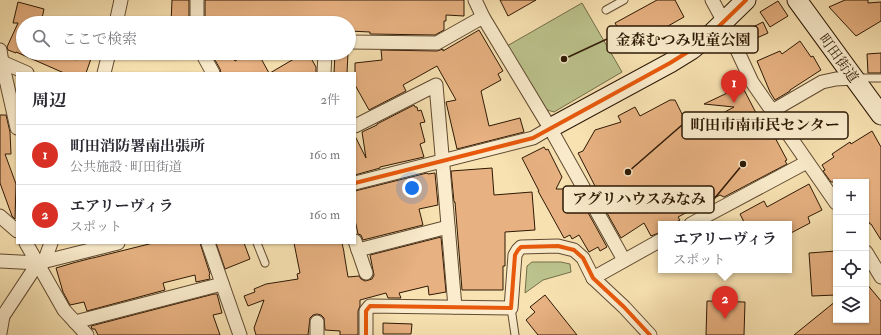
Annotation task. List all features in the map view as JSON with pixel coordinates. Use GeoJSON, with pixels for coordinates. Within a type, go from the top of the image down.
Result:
{"type":"FeatureCollection","features":[{"type":"Feature","properties":{"kind":"street"},"geometry":{"type":"LineString","coordinates":[[118,16],[121,0]]}},
{"type":"Feature","properties":{"kind":"street"},"geometry":{"type":"LineString","coordinates":[[197,0],[197,16]]}},
{"type":"Feature","properties":{"kind":"street"},"geometry":{"type":"LineString","coordinates":[[474,0],[550,128],[624,260]]}},
{"type":"Feature","properties":{"kind":"street"},"geometry":{"type":"LineString","coordinates":[[712,0],[752,82],[833,199]]}},
{"type":"Feature","properties":{"kind":"street"},"geometry":{"type":"LineString","coordinates":[[356,183],[533,138],[691,50],[711,34],[746,0]]}},
{"type":"Feature","properties":{"kind":"street","name":"町田街道"},"geometry":{"type":"LineString","coordinates":[[797,0],[881,115]]}},
{"type":"Feature","properties":{"kind":"street"},"geometry":{"type":"LineString","coordinates":[[356,42],[437,43],[483,17]]}},
{"type":"Feature","properties":{"kind":"street"},"geometry":{"type":"LineString","coordinates":[[1,56],[25,72]]}},
{"type":"Feature","properties":{"kind":"street"},"geometry":{"type":"LineString","coordinates":[[1,56],[16,124]]}},
{"type":"Feature","properties":{"kind":"street"},"geometry":{"type":"LineString","coordinates":[[104,72],[107,60]]}},
{"type":"Feature","properties":{"kind":"street"},"geometry":{"type":"LineString","coordinates":[[206,60],[212,72]]}},
{"type":"Feature","properties":{"kind":"street"},"geometry":{"type":"LineString","coordinates":[[324,72],[325,60]]}},
{"type":"Feature","properties":{"kind":"street"},"geometry":{"type":"LineString","coordinates":[[772,111],[822,82],[836,79],[854,78]]}},
{"type":"Feature","properties":{"kind":"street"},"geometry":{"type":"LineString","coordinates":[[356,126],[436,86],[455,307]]}},
{"type":"Feature","properties":{"kind":"street"},"geometry":{"type":"LineString","coordinates":[[697,221],[807,162]]}},
{"type":"Feature","properties":{"kind":"street"},"geometry":{"type":"LineString","coordinates":[[0,216],[16,230]]}},
{"type":"Feature","properties":{"kind":"street"},"geometry":{"type":"LineString","coordinates":[[366,272],[357,246],[448,227]]}},
{"type":"Feature","properties":{"kind":"street"},"geometry":{"type":"LineString","coordinates":[[593,278],[658,242]]}},
{"type":"Feature","properties":{"kind":"street"},"geometry":{"type":"LineString","coordinates":[[27,244],[41,262],[64,310],[87,335]]}},
{"type":"Feature","properties":{"kind":"street"},"geometry":{"type":"LineString","coordinates":[[0,333],[3,316],[41,262],[50,244]]}},
{"type":"Feature","properties":{"kind":"street"},"geometry":{"type":"LineString","coordinates":[[0,261],[41,262],[114,244]]}},
{"type":"Feature","properties":{"kind":"street"},"geometry":{"type":"LineString","coordinates":[[208,244],[240,335]]}},
{"type":"Feature","properties":{"kind":"street"},"geometry":{"type":"LineString","coordinates":[[366,335],[366,311],[370,306],[511,308],[515,255],[518,250],[521,247],[558,246],[574,250],[583,258],[593,278],[624,307],[650,335]]}},
{"type":"Feature","properties":{"kind":"street"},"geometry":{"type":"LineString","coordinates":[[869,257],[881,277]]}},
{"type":"Feature","properties":{"kind":"street"},"geometry":{"type":"LineString","coordinates":[[75,322],[222,284]]}},
{"type":"Feature","properties":{"kind":"lane"},"geometry":{"type":"LineString","coordinates":[[606,10],[624,0]]}},
{"type":"Feature","properties":{"kind":"lane"},"geometry":{"type":"LineString","coordinates":[[854,78],[881,78]]}},
{"type":"Feature","properties":{"kind":"lane"},"geometry":{"type":"LineString","coordinates":[[257,244],[265,264]]}},
{"type":"Feature","properties":{"kind":"lane"},"geometry":{"type":"LineString","coordinates":[[511,308],[516,335]]}},
{"type":"Feature","properties":{"kind":"green space"},"geometry":{"type":"Polygon","coordinates":[[[582,3],[622,72],[554,112],[544,109],[507,46],[582,3]]]}},
{"type":"Feature","properties":{"kind":"green space"},"geometry":{"type":"Polygon","coordinates":[[[532,262],[561,262],[570,264],[571,272],[543,280],[525,293],[527,266],[532,262]]]}},
{"type":"Feature","properties":{"kind":"building"},"geometry":{"type":"Polygon","coordinates":[[[172,0],[189,0],[189,16],[171,16],[172,0]]]}},
{"type":"Feature","properties":{"kind":"building"},"geometry":{"type":"Polygon","coordinates":[[[205,0],[464,0],[464,16],[446,15],[444,30],[435,35],[370,34],[370,32],[356,31],[356,16],[205,16],[205,0]]]}},
{"type":"Feature","properties":{"kind":"building"},"geometry":{"type":"Polygon","coordinates":[[[500,0],[536,0],[508,16],[500,0]]]}},
{"type":"Feature","properties":{"kind":"building"},"geometry":{"type":"Polygon","coordinates":[[[657,0],[675,0],[684,17],[629,48],[615,23],[657,0]]]}},
{"type":"Feature","properties":{"kind":"building"},"geometry":{"type":"Polygon","coordinates":[[[845,0],[868,0],[868,3],[881,2],[881,21],[856,36],[829,7],[845,0]]]}},
{"type":"Feature","properties":{"kind":"building"},"geometry":{"type":"Polygon","coordinates":[[[778,1],[788,16],[770,27],[760,12],[778,1]]]}},
{"type":"Feature","properties":{"kind":"building"},"geometry":{"type":"Polygon","coordinates":[[[18,2],[44,9],[42,16],[16,16],[16,23],[13,23],[18,2]]]}},
{"type":"Feature","properties":{"kind":"building"},"geometry":{"type":"Polygon","coordinates":[[[763,22],[768,33],[750,41],[745,31],[763,22]]]}},
{"type":"Feature","properties":{"kind":"building"},"geometry":{"type":"Polygon","coordinates":[[[16,27],[16,53],[8,50],[7,47],[16,27]]]}},
{"type":"Feature","properties":{"kind":"building"},"geometry":{"type":"Polygon","coordinates":[[[479,30],[503,71],[498,74],[501,80],[481,91],[489,126],[520,118],[524,132],[457,149],[446,102],[456,100],[437,66],[403,85],[406,91],[369,110],[356,87],[355,63],[382,60],[381,50],[437,51],[443,49],[443,51],[479,30]]]}},
{"type":"Feature","properties":{"kind":"building"},"geometry":{"type":"Polygon","coordinates":[[[800,41],[811,57],[813,56],[821,70],[775,100],[757,61],[780,51],[782,54],[800,41]]]}},
{"type":"Feature","properties":{"kind":"building"},"geometry":{"type":"Polygon","coordinates":[[[881,53],[881,73],[868,73],[867,54],[881,53]]]}},
{"type":"Feature","properties":{"kind":"building"},"geometry":{"type":"Polygon","coordinates":[[[34,60],[91,60],[86,72],[62,72],[34,60]]]}},
{"type":"Feature","properties":{"kind":"building"},"geometry":{"type":"Polygon","coordinates":[[[215,60],[262,60],[268,72],[221,72],[215,60]]]}},
{"type":"Feature","properties":{"kind":"building"},"geometry":{"type":"Polygon","coordinates":[[[292,60],[312,60],[316,67],[316,72],[272,72],[292,60]]]}},
{"type":"Feature","properties":{"kind":"building"},"geometry":{"type":"Polygon","coordinates":[[[335,60],[348,60],[347,72],[334,72],[335,60]]]}},
{"type":"Feature","properties":{"kind":"building"},"geometry":{"type":"Polygon","coordinates":[[[742,86],[767,134],[772,132],[787,160],[785,161],[787,164],[724,197],[720,195],[678,217],[680,220],[678,221],[658,221],[658,233],[651,236],[644,223],[621,238],[593,188],[596,188],[578,153],[583,151],[595,130],[621,122],[618,116],[635,107],[640,116],[670,100],[675,100],[692,134],[693,129],[734,107],[704,104],[742,86]]]}},
{"type":"Feature","properties":{"kind":"building"},"geometry":{"type":"Polygon","coordinates":[[[414,105],[417,107],[418,111],[421,110],[425,122],[420,123],[425,142],[420,144],[424,157],[380,167],[356,175],[356,138],[366,158],[362,132],[414,105]]]}},
{"type":"Feature","properties":{"kind":"building"},"geometry":{"type":"Polygon","coordinates":[[[0,115],[6,115],[10,132],[11,154],[5,154],[16,184],[15,219],[12,216],[0,183],[0,115]]]}},
{"type":"Feature","properties":{"kind":"building"},"geometry":{"type":"Polygon","coordinates":[[[872,131],[881,147],[881,240],[869,222],[869,179],[833,179],[833,182],[831,182],[823,171],[825,170],[822,165],[834,157],[832,154],[850,142],[851,144],[872,131]]]}},
{"type":"Feature","properties":{"kind":"building"},"geometry":{"type":"Polygon","coordinates":[[[544,147],[546,150],[548,149],[562,177],[556,189],[575,189],[607,247],[600,251],[598,247],[589,252],[579,235],[572,239],[570,235],[564,238],[522,158],[544,147]]]}},
{"type":"Feature","properties":{"kind":"building"},"geometry":{"type":"Polygon","coordinates":[[[492,168],[494,195],[532,192],[535,230],[505,232],[503,290],[462,290],[451,171],[492,168]]]}},
{"type":"Feature","properties":{"kind":"building"},"geometry":{"type":"Polygon","coordinates":[[[427,173],[435,173],[438,205],[419,209],[423,225],[363,240],[361,235],[358,234],[356,225],[356,191],[427,173]]]}},
{"type":"Feature","properties":{"kind":"building"},"geometry":{"type":"Polygon","coordinates":[[[809,184],[822,210],[808,217],[810,223],[792,232],[792,221],[744,221],[740,214],[764,201],[767,207],[809,184]]]}},
{"type":"Feature","properties":{"kind":"building"},"geometry":{"type":"Polygon","coordinates":[[[441,237],[446,292],[429,295],[428,286],[399,293],[401,298],[388,298],[386,293],[360,300],[358,311],[358,335],[340,335],[340,331],[325,330],[324,318],[317,314],[310,318],[308,335],[256,335],[254,328],[264,300],[248,306],[244,296],[255,292],[254,289],[266,284],[298,279],[297,274],[300,273],[294,244],[342,244],[348,277],[359,276],[365,281],[372,279],[374,275],[370,255],[441,237]]]}},
{"type":"Feature","properties":{"kind":"building"},"geometry":{"type":"Polygon","coordinates":[[[149,244],[200,244],[210,274],[210,279],[196,282],[195,275],[163,283],[165,290],[87,311],[84,302],[70,305],[63,292],[56,268],[149,244]]]}},
{"type":"Feature","properties":{"kind":"building"},"geometry":{"type":"Polygon","coordinates":[[[216,244],[244,244],[250,259],[225,269],[216,244]]]}},
{"type":"Feature","properties":{"kind":"building"},"geometry":{"type":"Polygon","coordinates":[[[833,251],[833,295],[812,296],[809,253],[833,251]]]}},
{"type":"Feature","properties":{"kind":"building"},"geometry":{"type":"Polygon","coordinates":[[[869,287],[881,301],[881,335],[794,335],[833,303],[833,323],[869,323],[869,287]]]}},
{"type":"Feature","properties":{"kind":"building"},"geometry":{"type":"Polygon","coordinates":[[[217,294],[222,313],[213,315],[220,335],[98,335],[95,329],[92,329],[91,326],[217,294]]]}},
{"type":"Feature","properties":{"kind":"building"},"geometry":{"type":"Polygon","coordinates":[[[545,295],[577,335],[538,335],[526,320],[535,312],[530,307],[545,295]]]}},
{"type":"Feature","properties":{"kind":"building"},"geometry":{"type":"Polygon","coordinates":[[[707,301],[745,302],[744,335],[706,335],[707,301]]]}},
{"type":"Feature","properties":{"kind":"building"},"geometry":{"type":"Polygon","coordinates":[[[383,323],[412,324],[411,334],[383,334],[383,323]]]}},
{"type":"Feature","properties":{"kind":"cycle path"},"geometry":{"type":"LineString","coordinates":[[356,183],[533,138],[691,50],[711,34],[746,0]]}},
{"type":"Feature","properties":{"kind":"cycle path"},"geometry":{"type":"LineString","coordinates":[[366,335],[366,311],[370,306],[511,308],[515,255],[518,250],[521,247],[558,246],[574,250],[583,258],[593,278],[624,307],[650,335]]}},
{"type":"Feature","properties":{"kind":"place","name":"金森むつみ児童公園"},"geometry":{"type":"Point","coordinates":[564,59]}},
{"type":"Feature","properties":{"kind":"place","name":"町田消防署南出張所"},"geometry":{"type":"Point","coordinates":[734,103]}},
{"type":"Feature","properties":{"kind":"place","name":"アグリハウスみなみ"},"geometry":{"type":"Point","coordinates":[743,164]}},
{"type":"Feature","properties":{"kind":"place","name":"町田市南市民センター"},"geometry":{"type":"Point","coordinates":[628,172]}},
{"type":"Feature","properties":{"kind":"place","name":"エアリーヴィラ"},"geometry":{"type":"Point","coordinates":[725,319]}}]}
